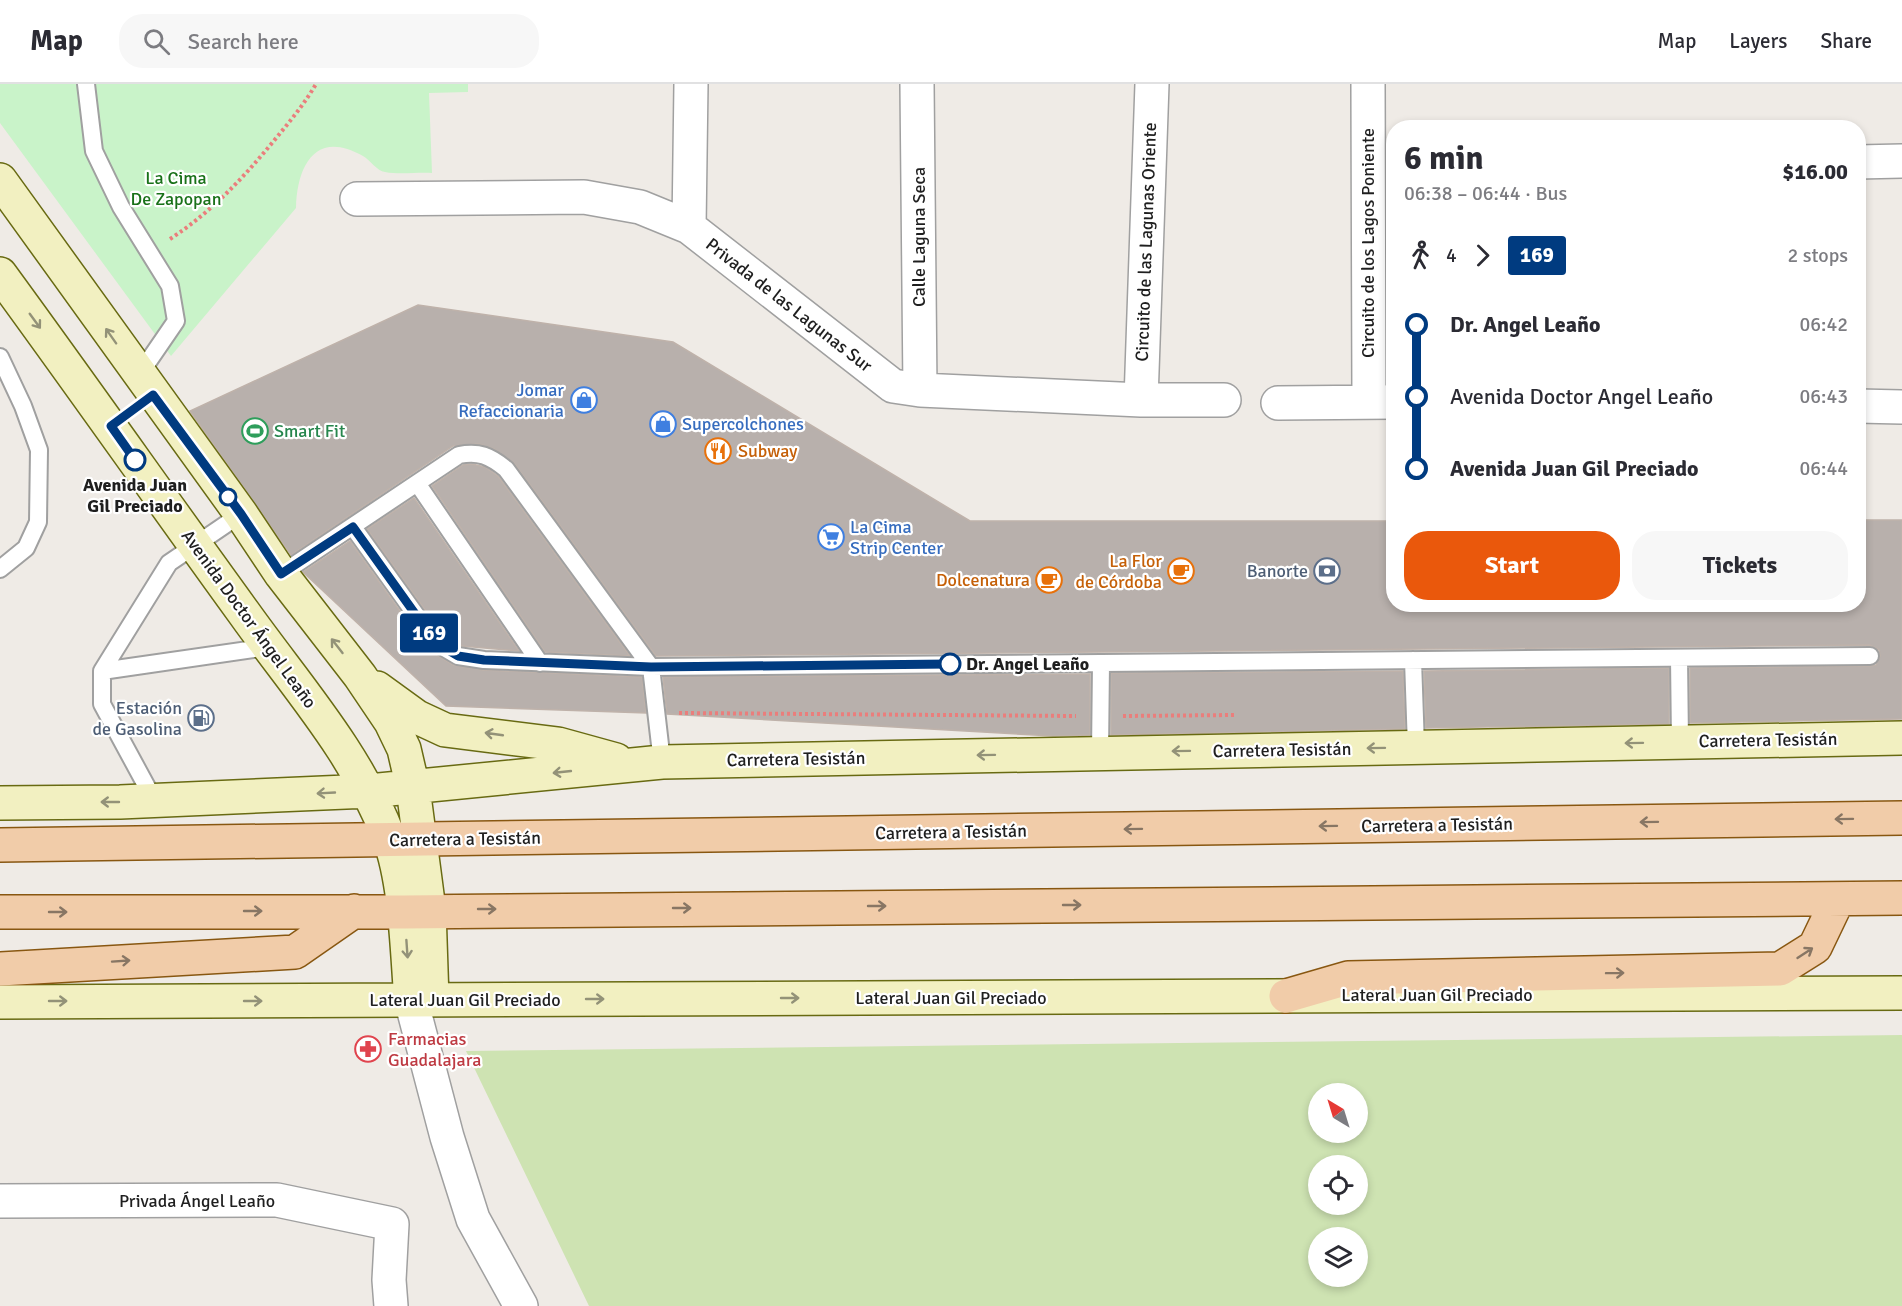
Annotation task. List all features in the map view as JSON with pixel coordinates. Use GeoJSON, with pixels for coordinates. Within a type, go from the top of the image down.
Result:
{"type":"FeatureCollection","features":[{"type":"Feature","properties":{"kind":"main road"},"geometry":{"type":"LineString","coordinates":[[0,180],[241,514],[281,574],[360,676],[391,722],[404,749],[413,788],[405,840],[417,911],[422,1000]]}},
{"type":"Feature","properties":{"kind":"main road","name":"Avenida Doctor Ángel Leaño"},"geometry":{"type":"LineString","coordinates":[[0,273],[194,545],[326,723],[369,791],[405,840]]}},
{"type":"Feature","properties":{"kind":"main road"},"geometry":{"type":"LineString","coordinates":[[111,426],[146,385]]}},
{"type":"Feature","properties":{"kind":"main road"},"geometry":{"type":"LineString","coordinates":[[360,676],[417,717],[445,730],[558,744],[647,763]]}},
{"type":"Feature","properties":{"kind":"main road","name":"Carretera Tesistán"},"geometry":{"type":"LineString","coordinates":[[647,763],[1902,738]]}},
{"type":"Feature","properties":{"kind":"main road"},"geometry":{"type":"LineString","coordinates":[[0,802],[154,800],[369,791],[647,763]]}},
{"type":"Feature","properties":{"kind":"main road","name":"Carretera a Tesistán"},"geometry":{"type":"LineString","coordinates":[[0,845],[1902,818]]}},
{"type":"Feature","properties":{"kind":"main road"},"geometry":{"type":"LineString","coordinates":[[0,912],[417,911],[1902,898]]}},
{"type":"Feature","properties":{"kind":"main road"},"geometry":{"type":"LineString","coordinates":[[1286,996],[1348,978],[1780,969],[1815,947],[1838,899]]}},
{"type":"Feature","properties":{"kind":"main road"},"geometry":{"type":"LineString","coordinates":[[0,969],[295,952],[354,911]]}},
{"type":"Feature","properties":{"kind":"main road","name":"Lateral Juan Gil Preciado"},"geometry":{"type":"LineString","coordinates":[[0,1002],[1902,993]]}},
{"type":"Feature","properties":{"kind":"street"},"geometry":{"type":"LineString","coordinates":[[689,227],[691,84]]}},
{"type":"Feature","properties":{"kind":"street","name":"Calle Laguna Seca"},"geometry":{"type":"LineString","coordinates":[[917,84],[920,390]]}},
{"type":"Feature","properties":{"kind":"street","name":"Circuito de las Lagunas Oriente"},"geometry":{"type":"LineString","coordinates":[[1141,400],[1152,84]]}},
{"type":"Feature","properties":{"kind":"street","name":"Circuito de los Lagos Poniente"},"geometry":{"type":"LineString","coordinates":[[1368,84],[1381,172],[1381,402]]}},
{"type":"Feature","properties":{"kind":"street"},"geometry":{"type":"LineString","coordinates":[[1866,162],[1902,160]]}},
{"type":"Feature","properties":{"kind":"street","name":"Privada de las Lagunas Sur"},"geometry":{"type":"LineString","coordinates":[[357,199],[584,197],[640,207],[689,227],[893,386],[920,390],[1141,400],[1224,400]]}},
{"type":"Feature","properties":{"kind":"street"},"geometry":{"type":"LineString","coordinates":[[1278,404],[1381,402]]}},
{"type":"Feature","properties":{"kind":"street"},"geometry":{"type":"LineString","coordinates":[[1866,406],[1902,407]]}},
{"type":"Feature","properties":{"kind":"street"},"geometry":{"type":"LineString","coordinates":[[422,1000],[421,1040],[473,1219],[521,1306]]}},
{"type":"Feature","properties":{"kind":"street","name":"Privada Ángel Leaño"},"geometry":{"type":"LineString","coordinates":[[0,1201],[277,1200],[392,1224],[389,1280],[391,1306]]}},
{"type":"Feature","properties":{"kind":"lane"},"geometry":{"type":"LineString","coordinates":[[86,84],[94,151],[121,207],[170,286],[176,321],[146,385]]}},
{"type":"Feature","properties":{"kind":"lane"},"geometry":{"type":"LineString","coordinates":[[0,357],[23,406],[39,450],[38,522],[26,548],[0,569]]}},
{"type":"Feature","properties":{"kind":"lane"},"geometry":{"type":"LineString","coordinates":[[281,574],[459,455],[476,452],[491,457],[506,468],[651,667],[647,763]]}},
{"type":"Feature","properties":{"kind":"lane"},"geometry":{"type":"LineString","coordinates":[[417,483],[540,663]]}},
{"type":"Feature","properties":{"kind":"lane"},"geometry":{"type":"LineString","coordinates":[[154,800],[102,704],[102,671],[169,563],[241,514]]}},
{"type":"Feature","properties":{"kind":"lane"},"geometry":{"type":"LineString","coordinates":[[353,527],[436,643],[458,656],[484,660],[651,667],[1870,656]]}},
{"type":"Feature","properties":{"kind":"lane"},"geometry":{"type":"LineString","coordinates":[[102,671],[268,647]]}},
{"type":"Feature","properties":{"kind":"lane"},"geometry":{"type":"LineString","coordinates":[[1679,657],[1680,742]]}},
{"type":"Feature","properties":{"kind":"lane"},"geometry":{"type":"LineString","coordinates":[[1413,660],[1416,747]]}},
{"type":"Feature","properties":{"kind":"lane"},"geometry":{"type":"LineString","coordinates":[[1100,753],[1101,663]]}},
{"type":"Feature","properties":{"kind":"path"},"geometry":{"type":"LineString","coordinates":[[149,252],[202,218],[246,175],[307,100],[315,86],[321,84]]}},
{"type":"Feature","properties":{"kind":"green space","name":"La Cima De Zapopan"},"geometry":{"type":"Polygon","coordinates":[[[0,84],[468,84],[468,92],[429,93],[432,173],[385,172],[379,170],[363,156],[347,149],[333,147],[321,149],[312,156],[300,178],[296,208],[171,356],[0,123],[0,84]]]}},
{"type":"Feature","properties":{"kind":"green space"},"geometry":{"type":"Polygon","coordinates":[[[1902,1035],[1902,1306],[589,1306],[466,1051],[1902,1035]]]}},
{"type":"Feature","properties":{"kind":"building","name":"La Cima Strip Center"},"geometry":{"type":"Polygon","coordinates":[[[418,305],[673,342],[970,521],[1386,521],[1386,612],[1866,612],[1866,520],[1902,520],[1902,719],[1690,723],[1690,668],[1876,665],[1880,656],[1879,650],[1870,645],[656,656],[514,463],[494,449],[479,444],[453,446],[291,555],[190,411],[418,305]]]}},
{"type":"Feature","properties":{"kind":"building"},"geometry":{"type":"Polygon","coordinates":[[[472,464],[485,467],[498,476],[630,656],[545,652],[432,486],[463,465],[472,464]]]}},
{"type":"Feature","properties":{"kind":"building"},"geometry":{"type":"Polygon","coordinates":[[[414,498],[519,651],[462,646],[443,635],[367,529],[414,498]]]}},
{"type":"Feature","properties":{"kind":"building"},"geometry":{"type":"Polygon","coordinates":[[[350,541],[427,649],[453,665],[483,670],[642,677],[646,713],[446,706],[303,572],[350,541]]]}},
{"type":"Feature","properties":{"kind":"building"},"geometry":{"type":"Polygon","coordinates":[[[1669,668],[1669,724],[1426,728],[1424,671],[1669,668]]]}},
{"type":"Feature","properties":{"kind":"building"},"geometry":{"type":"Polygon","coordinates":[[[1403,671],[1405,729],[1111,735],[1111,673],[1403,671]]]}},
{"type":"Feature","properties":{"kind":"building"},"geometry":{"type":"Polygon","coordinates":[[[1090,674],[1090,735],[1053,736],[667,714],[663,677],[1090,674]]]}},
{"type":"Feature","properties":{"kind":"bus line","name":"169"},"geometry":{"type":"LineString","coordinates":[[135,460],[111,426],[153,395],[241,514],[281,574],[353,527],[436,643],[458,656],[484,660],[651,667],[950,664]]}},
{"type":"Feature","properties":{"kind":"place","name":"Jomar Refaccionaria"},"geometry":{"type":"Point","coordinates":[584,400]}},
{"type":"Feature","properties":{"kind":"place","name":"Supercolchones"},"geometry":{"type":"Point","coordinates":[663,424]}},
{"type":"Feature","properties":{"kind":"place","name":"Smart Fit"},"geometry":{"type":"Point","coordinates":[255,431]}},
{"type":"Feature","properties":{"kind":"place","name":"Subway"},"geometry":{"type":"Point","coordinates":[718,451]}},
{"type":"Feature","properties":{"kind":"place","name":"Avenida Juan Gil Preciado"},"geometry":{"type":"Point","coordinates":[135,460]}},
{"type":"Feature","properties":{"kind":"place","name":"La Cima Strip Center"},"geometry":{"type":"Point","coordinates":[831,537]}},
{"type":"Feature","properties":{"kind":"place","name":"La Flor de Córdoba"},"geometry":{"type":"Point","coordinates":[1181,571]}},
{"type":"Feature","properties":{"kind":"place","name":"Banorte"},"geometry":{"type":"Point","coordinates":[1327,571]}},
{"type":"Feature","properties":{"kind":"place","name":"Dolcenatura"},"geometry":{"type":"Point","coordinates":[1049,580]}},
{"type":"Feature","properties":{"kind":"place","name":"Dr. Angel Leaño"},"geometry":{"type":"Point","coordinates":[950,664]}},
{"type":"Feature","properties":{"kind":"place","name":"Estación de Gasolina"},"geometry":{"type":"Point","coordinates":[201,718]}},
{"type":"Feature","properties":{"kind":"place","name":"Farmacias Guadalajara"},"geometry":{"type":"Point","coordinates":[368,1049]}}]}
